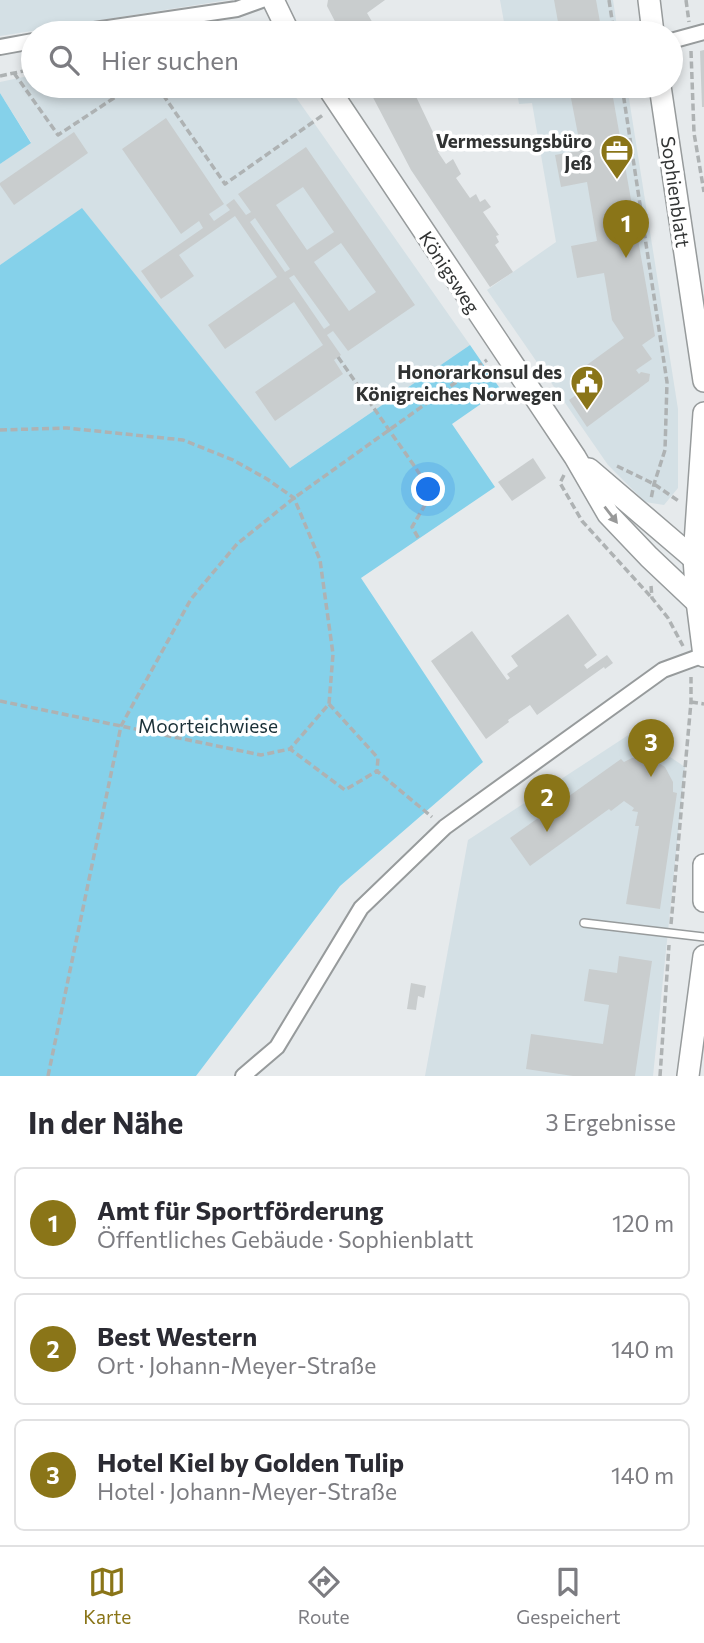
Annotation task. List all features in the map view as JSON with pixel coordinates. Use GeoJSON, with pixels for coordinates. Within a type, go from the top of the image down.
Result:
{"type":"FeatureCollection","features":[{"type":"Feature","properties":{"kind":"street"},"geometry":{"type":"LineString","coordinates":[[156,21],[237,9],[262,0]]}},
{"type":"Feature","properties":{"kind":"street"},"geometry":{"type":"LineString","coordinates":[[273,0],[283,21]]}},
{"type":"Feature","properties":{"kind":"street"},"geometry":{"type":"LineString","coordinates":[[649,0],[652,21]]}},
{"type":"Feature","properties":{"kind":"street"},"geometry":{"type":"LineString","coordinates":[[0,47],[21,43]]}},
{"type":"Feature","properties":{"kind":"street","name":"Königsweg"},"geometry":{"type":"LineString","coordinates":[[336,98],[575,457],[608,514],[700,605]]}},
{"type":"Feature","properties":{"kind":"street","name":"Sophienblatt"},"geometry":{"type":"LineString","coordinates":[[662,98],[693,285],[704,381]]}},
{"type":"Feature","properties":{"kind":"street"},"geometry":{"type":"LineString","coordinates":[[243,1076],[277,1047],[361,908],[445,827],[663,670],[704,655],[696,514],[704,413]]}},
{"type":"Feature","properties":{"kind":"street","name":"Königsweg"},"geometry":{"type":"LineString","coordinates":[[575,457],[699,563]]}},
{"type":"Feature","properties":{"kind":"street"},"geometry":{"type":"LineString","coordinates":[[704,865],[704,901]]}},
{"type":"Feature","properties":{"kind":"street"},"geometry":{"type":"LineString","coordinates":[[688,1076],[704,956]]}},
{"type":"Feature","properties":{"kind":"lane"},"geometry":{"type":"LineString","coordinates":[[584,923],[704,937]]}},
{"type":"Feature","properties":{"kind":"path"},"geometry":{"type":"LineString","coordinates":[[609,0],[612,21]]}},
{"type":"Feature","properties":{"kind":"path"},"geometry":{"type":"LineString","coordinates":[[686,0],[697,34],[694,133],[704,192]]}},
{"type":"Feature","properties":{"kind":"path"},"geometry":{"type":"LineString","coordinates":[[0,76],[21,72]]}},
{"type":"Feature","properties":{"kind":"path"},"geometry":{"type":"LineString","coordinates":[[14,73],[21,83]]}},
{"type":"Feature","properties":{"kind":"path"},"geometry":{"type":"LineString","coordinates":[[32,98],[58,135],[114,98]]}},
{"type":"Feature","properties":{"kind":"path"},"geometry":{"type":"LineString","coordinates":[[165,98],[225,184],[328,98]]}},
{"type":"Feature","properties":{"kind":"path"},"geometry":{"type":"LineString","coordinates":[[624,98],[667,382],[665,450],[654,484]]}},
{"type":"Feature","properties":{"kind":"path"},"geometry":{"type":"LineString","coordinates":[[48,1076],[121,726],[191,599],[237,544],[294,499],[503,349]]}},
{"type":"Feature","properties":{"kind":"path"},"geometry":{"type":"LineString","coordinates":[[338,357],[432,494],[412,527],[419,539]]}},
{"type":"Feature","properties":{"kind":"path"},"geometry":{"type":"LineString","coordinates":[[0,430],[67,428],[183,440],[233,460],[267,479],[294,499],[320,560],[332,654],[329,704],[290,749],[261,755],[0,701]]}},
{"type":"Feature","properties":{"kind":"path"},"geometry":{"type":"LineString","coordinates":[[660,1076],[691,702],[704,704]]}},
{"type":"Feature","properties":{"kind":"path"},"geometry":{"type":"LineString","coordinates":[[329,704],[378,758],[377,771]]}},
{"type":"Feature","properties":{"kind":"path"},"geometry":{"type":"LineString","coordinates":[[290,749],[345,790],[377,771]]}},
{"type":"Feature","properties":{"kind":"path"},"geometry":{"type":"LineString","coordinates":[[377,771],[445,827]]}},
{"type":"Feature","properties":{"kind":"shaded area"},"geometry":{"type":"Polygon","coordinates":[[[0,0],[228,0],[95,21],[21,21],[21,33],[0,36],[0,0]]]}},
{"type":"Feature","properties":{"kind":"shaded area"},"geometry":{"type":"Polygon","coordinates":[[[500,0],[613,0],[616,21],[504,21],[500,0]]]}},
{"type":"Feature","properties":{"kind":"shaded area"},"geometry":{"type":"Polygon","coordinates":[[[21,78],[21,98],[296,98],[470,345],[290,468],[82,209],[0,265],[0,164],[31,142],[0,93],[0,82],[21,78]]]}},
{"type":"Feature","properties":{"kind":"shaded area"},"geometry":{"type":"Polygon","coordinates":[[[518,98],[629,98],[678,409],[678,488],[664,505],[645,502],[608,465],[487,290],[556,242],[532,103],[519,104],[518,98]]]}},
{"type":"Feature","properties":{"kind":"shaded area"},"geometry":{"type":"Polygon","coordinates":[[[633,732],[685,767],[653,1076],[425,1076],[468,840],[633,732]]]}},
{"type":"Feature","properties":{"kind":"green space"},"geometry":{"type":"Polygon","coordinates":[[[0,93],[31,143],[0,164],[0,93]]]}},
{"type":"Feature","properties":{"kind":"green space","name":"Moorteichwiese"},"geometry":{"type":"Polygon","coordinates":[[[82,208],[290,468],[470,345],[501,390],[452,424],[495,487],[361,578],[483,762],[340,886],[196,1076],[0,1076],[0,265],[82,208]]]}},
{"type":"Feature","properties":{"kind":"building"},"geometry":{"type":"Polygon","coordinates":[[[328,0],[385,0],[367,13],[372,21],[335,21],[327,6],[328,0]]]}},
{"type":"Feature","properties":{"kind":"building"},"geometry":{"type":"Polygon","coordinates":[[[554,0],[596,0],[600,21],[558,21],[554,0]]]}},
{"type":"Feature","properties":{"kind":"building"},"geometry":{"type":"Polygon","coordinates":[[[704,50],[704,107],[702,107],[700,51],[704,50]]]}},
{"type":"Feature","properties":{"kind":"building"},"geometry":{"type":"Polygon","coordinates":[[[373,98],[417,98],[441,149],[438,152],[446,164],[453,159],[461,174],[456,178],[470,198],[476,194],[480,202],[485,199],[491,207],[483,212],[499,235],[496,236],[499,242],[495,245],[513,272],[490,287],[411,170],[373,98]]]}},
{"type":"Feature","properties":{"kind":"building"},"geometry":{"type":"Polygon","coordinates":[[[571,98],[613,98],[655,336],[642,345],[652,359],[636,370],[639,374],[650,374],[649,381],[587,427],[569,400],[583,390],[573,375],[624,338],[612,320],[604,273],[577,278],[571,246],[597,241],[587,182],[561,187],[555,155],[581,150],[571,98]]]}},
{"type":"Feature","properties":{"kind":"building"},"geometry":{"type":"Polygon","coordinates":[[[166,118],[224,204],[209,214],[214,221],[230,210],[226,205],[234,199],[246,215],[251,212],[238,194],[306,147],[415,305],[348,351],[333,331],[327,335],[341,355],[334,360],[343,374],[275,421],[255,392],[323,345],[294,302],[225,349],[208,325],[277,277],[235,216],[179,255],[194,276],[161,299],[141,271],[203,228],[199,221],[181,234],[122,149],[166,118]],[[303,187],[276,205],[307,250],[334,232],[303,187]],[[255,218],[250,222],[285,272],[290,269],[255,218]],[[341,243],[314,262],[349,311],[376,292],[341,243]],[[294,275],[289,278],[324,329],[330,325],[294,275]]]}},
{"type":"Feature","properties":{"kind":"building"},"geometry":{"type":"Polygon","coordinates":[[[74,132],[88,153],[14,205],[0,183],[74,132]]]}},
{"type":"Feature","properties":{"kind":"building"},"geometry":{"type":"Polygon","coordinates":[[[533,458],[546,478],[512,501],[498,482],[533,458]]]}},
{"type":"Feature","properties":{"kind":"building"},"geometry":{"type":"Polygon","coordinates":[[[568,614],[597,655],[584,665],[587,669],[607,655],[613,663],[537,715],[530,705],[486,739],[431,661],[472,631],[507,680],[510,678],[507,674],[518,666],[511,656],[568,614]]]}},
{"type":"Feature","properties":{"kind":"building"},"geometry":{"type":"Polygon","coordinates":[[[641,756],[651,758],[665,767],[673,782],[673,792],[677,793],[660,909],[626,904],[639,826],[635,826],[638,812],[632,811],[634,808],[624,801],[530,866],[510,838],[621,759],[624,762],[641,756]]]}},
{"type":"Feature","properties":{"kind":"building"},"geometry":{"type":"Polygon","coordinates":[[[619,956],[652,961],[635,1076],[573,1076],[526,1069],[531,1034],[603,1044],[609,1005],[584,1001],[589,969],[617,973],[619,956]]]}},
{"type":"Feature","properties":{"kind":"building"},"geometry":{"type":"Polygon","coordinates":[[[411,983],[426,986],[424,998],[418,996],[416,1010],[407,1009],[411,983]]]}},
{"type":"Feature","properties":{"kind":"place","name":"Vermessungsbüro Jeß"},"geometry":{"type":"Point","coordinates":[617,181]}},
{"type":"Feature","properties":{"kind":"place","name":"Amt für Sportförderung"},"geometry":{"type":"Point","coordinates":[626,258]}},
{"type":"Feature","properties":{"kind":"place","name":"Honorarkonsul des Königreiches Norwegen"},"geometry":{"type":"Point","coordinates":[587,412]}},
{"type":"Feature","properties":{"kind":"place","name":"Hotel Kiel by Golden Tulip"},"geometry":{"type":"Point","coordinates":[651,777]}},
{"type":"Feature","properties":{"kind":"place","name":"Best Western"},"geometry":{"type":"Point","coordinates":[547,832]}}]}
